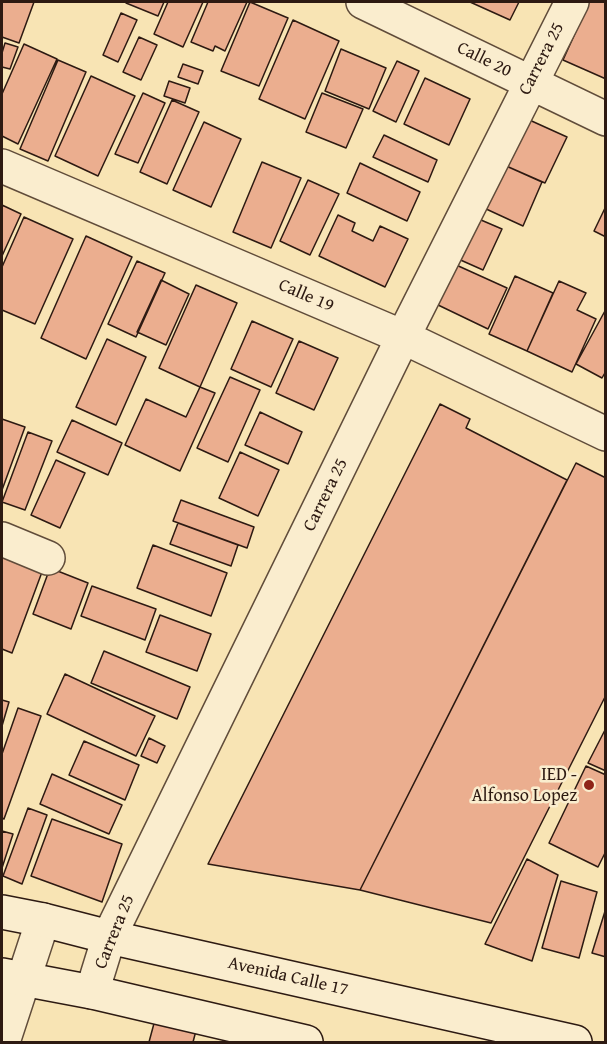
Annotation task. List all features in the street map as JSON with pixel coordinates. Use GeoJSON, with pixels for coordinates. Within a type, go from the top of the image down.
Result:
{"type":"FeatureCollection","features":[{"type":"Feature","properties":{"kind":"street","name":"Calle 20"},"geometry":{"type":"LineString","coordinates":[[363,2],[606,119]]}},
{"type":"Feature","properties":{"kind":"street","name":"Carrera 25"},"geometry":{"type":"LineString","coordinates":[[92,992],[109,937],[403,337],[572,2]]}},
{"type":"Feature","properties":{"kind":"street","name":"Calle 19"},"geometry":{"type":"LineString","coordinates":[[2,166],[403,337],[606,434]]}},
{"type":"Feature","properties":{"kind":"street"},"geometry":{"type":"LineString","coordinates":[[2,540],[48,558]]}},
{"type":"Feature","properties":{"kind":"street","name":"Avenida Calle 17"},"geometry":{"type":"LineString","coordinates":[[2,912],[575,1042]]}},
{"type":"Feature","properties":{"kind":"street"},"geometry":{"type":"LineString","coordinates":[[3,1042],[13,977],[43,920]]}},
{"type":"Feature","properties":{"kind":"street"},"geometry":{"type":"LineString","coordinates":[[13,977],[92,992],[306,1042]]}},
{"type":"Feature","properties":{"kind":"building"},"geometry":{"type":"Polygon","coordinates":[[[2,2],[34,2],[19,43],[2,37],[2,2]]]}},
{"type":"Feature","properties":{"kind":"building"},"geometry":{"type":"Polygon","coordinates":[[[127,2],[164,2],[158,16],[127,2]]]}},
{"type":"Feature","properties":{"kind":"building"},"geometry":{"type":"Polygon","coordinates":[[[168,2],[203,2],[183,47],[154,34],[168,2]]]}},
{"type":"Feature","properties":{"kind":"building"},"geometry":{"type":"Polygon","coordinates":[[[208,2],[247,2],[225,51],[215,46],[213,51],[191,42],[208,2]]]}},
{"type":"Feature","properties":{"kind":"building"},"geometry":{"type":"Polygon","coordinates":[[[250,2],[288,18],[259,86],[221,71],[250,2]]]}},
{"type":"Feature","properties":{"kind":"building"},"geometry":{"type":"Polygon","coordinates":[[[470,2],[519,2],[510,20],[470,2]]]}},
{"type":"Feature","properties":{"kind":"building"},"geometry":{"type":"Polygon","coordinates":[[[589,2],[606,2],[606,79],[563,60],[589,2]]]}},
{"type":"Feature","properties":{"kind":"building"},"geometry":{"type":"Polygon","coordinates":[[[121,13],[137,20],[118,62],[103,55],[121,13]]]}},
{"type":"Feature","properties":{"kind":"building"},"geometry":{"type":"Polygon","coordinates":[[[293,20],[339,41],[305,119],[259,99],[293,20]]]}},
{"type":"Feature","properties":{"kind":"building"},"geometry":{"type":"Polygon","coordinates":[[[139,37],[157,45],[141,80],[123,72],[139,37]]]}},
{"type":"Feature","properties":{"kind":"building"},"geometry":{"type":"Polygon","coordinates":[[[5,43],[18,47],[10,69],[2,67],[5,43]]]}},
{"type":"Feature","properties":{"kind":"building"},"geometry":{"type":"Polygon","coordinates":[[[24,44],[57,59],[18,144],[2,136],[2,94],[24,44]]]}},
{"type":"Feature","properties":{"kind":"building"},"geometry":{"type":"Polygon","coordinates":[[[341,49],[386,68],[369,109],[325,91],[341,49]]]}},
{"type":"Feature","properties":{"kind":"building"},"geometry":{"type":"Polygon","coordinates":[[[58,60],[86,72],[48,161],[20,149],[58,60]]]}},
{"type":"Feature","properties":{"kind":"building"},"geometry":{"type":"Polygon","coordinates":[[[397,61],[419,71],[396,122],[373,111],[397,61]]]}},
{"type":"Feature","properties":{"kind":"building"},"geometry":{"type":"Polygon","coordinates":[[[183,64],[203,71],[198,84],[178,77],[183,64]]]}},
{"type":"Feature","properties":{"kind":"building"},"geometry":{"type":"Polygon","coordinates":[[[91,76],[135,96],[98,176],[55,156],[91,76]]]}},
{"type":"Feature","properties":{"kind":"building"},"geometry":{"type":"Polygon","coordinates":[[[425,78],[470,99],[449,145],[404,124],[425,78]]]}},
{"type":"Feature","properties":{"kind":"building"},"geometry":{"type":"Polygon","coordinates":[[[169,81],[190,88],[185,103],[164,96],[169,81]]]}},
{"type":"Feature","properties":{"kind":"building"},"geometry":{"type":"Polygon","coordinates":[[[143,93],[165,103],[138,163],[115,154],[143,93]]]}},
{"type":"Feature","properties":{"kind":"building"},"geometry":{"type":"Polygon","coordinates":[[[322,93],[363,109],[346,148],[306,132],[322,93]]]}},
{"type":"Feature","properties":{"kind":"building"},"geometry":{"type":"Polygon","coordinates":[[[172,100],[199,112],[167,184],[140,172],[172,100]]]}},
{"type":"Feature","properties":{"kind":"building"},"geometry":{"type":"Polygon","coordinates":[[[525,118],[567,137],[545,183],[504,165],[525,118]]]}},
{"type":"Feature","properties":{"kind":"building"},"geometry":{"type":"Polygon","coordinates":[[[204,122],[241,139],[211,207],[173,190],[204,122]]]}},
{"type":"Feature","properties":{"kind":"building"},"geometry":{"type":"Polygon","coordinates":[[[384,135],[437,160],[428,182],[373,157],[384,135]]]}},
{"type":"Feature","properties":{"kind":"building"},"geometry":{"type":"Polygon","coordinates":[[[262,162],[301,178],[271,248],[233,232],[262,162]]]}},
{"type":"Feature","properties":{"kind":"building"},"geometry":{"type":"Polygon","coordinates":[[[360,163],[420,192],[407,221],[347,193],[360,163]]]}},
{"type":"Feature","properties":{"kind":"building"},"geometry":{"type":"Polygon","coordinates":[[[504,165],[542,182],[523,226],[484,208],[504,165]]]}},
{"type":"Feature","properties":{"kind":"building"},"geometry":{"type":"Polygon","coordinates":[[[308,180],[339,194],[310,255],[280,241],[308,180]]]}},
{"type":"Feature","properties":{"kind":"building"},"geometry":{"type":"Polygon","coordinates":[[[2,205],[21,214],[2,256],[2,205]]]}},
{"type":"Feature","properties":{"kind":"building"},"geometry":{"type":"Polygon","coordinates":[[[606,206],[606,237],[594,231],[606,206]]]}},
{"type":"Feature","properties":{"kind":"building"},"geometry":{"type":"Polygon","coordinates":[[[338,215],[355,223],[352,231],[373,241],[380,226],[408,239],[385,287],[319,256],[338,215]]]}},
{"type":"Feature","properties":{"kind":"building"},"geometry":{"type":"Polygon","coordinates":[[[24,217],[73,239],[35,324],[2,310],[2,267],[24,217]]]}},
{"type":"Feature","properties":{"kind":"building"},"geometry":{"type":"Polygon","coordinates":[[[474,217],[502,229],[483,270],[456,258],[474,217]]]}},
{"type":"Feature","properties":{"kind":"building"},"geometry":{"type":"Polygon","coordinates":[[[86,236],[132,257],[86,359],[41,338],[86,236]]]}},
{"type":"Feature","properties":{"kind":"building"},"geometry":{"type":"Polygon","coordinates":[[[137,261],[165,273],[136,337],[108,324],[137,261]]]}},
{"type":"Feature","properties":{"kind":"building"},"geometry":{"type":"Polygon","coordinates":[[[454,264],[507,288],[488,329],[436,304],[454,264]]]}},
{"type":"Feature","properties":{"kind":"building"},"geometry":{"type":"Polygon","coordinates":[[[515,276],[553,293],[527,351],[489,334],[515,276]]]}},
{"type":"Feature","properties":{"kind":"building"},"geometry":{"type":"Polygon","coordinates":[[[161,280],[189,294],[166,345],[137,332],[161,280]]]}},
{"type":"Feature","properties":{"kind":"building"},"geometry":{"type":"Polygon","coordinates":[[[559,281],[586,293],[577,310],[596,319],[572,372],[527,351],[559,281]]]}},
{"type":"Feature","properties":{"kind":"building"},"geometry":{"type":"Polygon","coordinates":[[[196,285],[237,303],[200,387],[159,368],[196,285]]]}},
{"type":"Feature","properties":{"kind":"building"},"geometry":{"type":"Polygon","coordinates":[[[606,309],[606,371],[602,378],[576,364],[606,309]]]}},
{"type":"Feature","properties":{"kind":"building"},"geometry":{"type":"Polygon","coordinates":[[[252,321],[293,339],[271,387],[231,369],[252,321]]]}},
{"type":"Feature","properties":{"kind":"building"},"geometry":{"type":"Polygon","coordinates":[[[107,339],[146,357],[116,425],[76,407],[107,339]]]}},
{"type":"Feature","properties":{"kind":"building"},"geometry":{"type":"Polygon","coordinates":[[[299,341],[338,358],[314,410],[276,393],[299,341]]]}},
{"type":"Feature","properties":{"kind":"building"},"geometry":{"type":"Polygon","coordinates":[[[230,377],[260,390],[228,462],[197,448],[230,377]]]}},
{"type":"Feature","properties":{"kind":"building"},"geometry":{"type":"Polygon","coordinates":[[[200,387],[215,393],[180,471],[125,445],[146,399],[186,417],[200,387]]]}},
{"type":"Feature","properties":{"kind":"building"},"geometry":{"type":"Polygon","coordinates":[[[440,404],[470,419],[466,428],[567,480],[360,890],[208,864],[440,404]]]}},
{"type":"Feature","properties":{"kind":"building"},"geometry":{"type":"Polygon","coordinates":[[[260,412],[302,432],[288,464],[245,445],[260,412]]]}},
{"type":"Feature","properties":{"kind":"building"},"geometry":{"type":"Polygon","coordinates":[[[2,419],[25,427],[2,490],[2,419]]]}},
{"type":"Feature","properties":{"kind":"building"},"geometry":{"type":"Polygon","coordinates":[[[72,420],[122,443],[108,475],[57,452],[72,420]]]}},
{"type":"Feature","properties":{"kind":"building"},"geometry":{"type":"Polygon","coordinates":[[[28,432],[52,441],[25,510],[2,502],[28,432]]]}},
{"type":"Feature","properties":{"kind":"building"},"geometry":{"type":"Polygon","coordinates":[[[240,452],[279,470],[258,516],[219,498],[240,452]]]}},
{"type":"Feature","properties":{"kind":"building"},"geometry":{"type":"Polygon","coordinates":[[[56,460],[85,473],[60,528],[31,515],[56,460]]]}},
{"type":"Feature","properties":{"kind":"building"},"geometry":{"type":"Polygon","coordinates":[[[576,463],[606,478],[606,695],[491,923],[360,890],[576,463]]]}},
{"type":"Feature","properties":{"kind":"building"},"geometry":{"type":"Polygon","coordinates":[[[181,500],[254,527],[247,548],[173,521],[181,500]]]}},
{"type":"Feature","properties":{"kind":"building"},"geometry":{"type":"Polygon","coordinates":[[[178,523],[238,545],[231,566],[170,544],[178,523]]]}},
{"type":"Feature","properties":{"kind":"building"},"geometry":{"type":"Polygon","coordinates":[[[153,545],[227,573],[211,616],[137,588],[153,545]]]}},
{"type":"Feature","properties":{"kind":"building"},"geometry":{"type":"Polygon","coordinates":[[[2,557],[42,572],[12,653],[2,649],[2,557]]]}},
{"type":"Feature","properties":{"kind":"building"},"geometry":{"type":"Polygon","coordinates":[[[50,568],[88,583],[71,629],[33,614],[50,568]]]}},
{"type":"Feature","properties":{"kind":"building"},"geometry":{"type":"Polygon","coordinates":[[[92,586],[156,609],[145,640],[81,616],[92,586]]]}},
{"type":"Feature","properties":{"kind":"building"},"geometry":{"type":"Polygon","coordinates":[[[160,615],[211,634],[197,671],[146,652],[160,615]]]}},
{"type":"Feature","properties":{"kind":"building"},"geometry":{"type":"Polygon","coordinates":[[[104,651],[190,687],[177,719],[91,683],[104,651]]]}},
{"type":"Feature","properties":{"kind":"building"},"geometry":{"type":"Polygon","coordinates":[[[65,674],[155,716],[136,756],[47,714],[65,674]]]}},
{"type":"Feature","properties":{"kind":"building"},"geometry":{"type":"Polygon","coordinates":[[[2,700],[9,702],[2,726],[2,700]]]}},
{"type":"Feature","properties":{"kind":"building"},"geometry":{"type":"Polygon","coordinates":[[[18,708],[41,716],[4,819],[2,818],[2,754],[18,708]]]}},
{"type":"Feature","properties":{"kind":"building"},"geometry":{"type":"Polygon","coordinates":[[[606,728],[606,771],[588,763],[606,728]]]}},
{"type":"Feature","properties":{"kind":"building"},"geometry":{"type":"Polygon","coordinates":[[[149,738],[165,746],[157,763],[141,756],[149,738]]]}},
{"type":"Feature","properties":{"kind":"building"},"geometry":{"type":"Polygon","coordinates":[[[84,741],[139,765],[125,800],[69,775],[84,741]]]}},
{"type":"Feature","properties":{"kind":"building","name":"IED - Alfonso Lopez"},"geometry":{"type":"Polygon","coordinates":[[[586,766],[606,775],[606,851],[598,867],[549,843],[586,766]]]}},
{"type":"Feature","properties":{"kind":"building"},"geometry":{"type":"Polygon","coordinates":[[[52,774],[122,805],[109,834],[40,804],[52,774]]]}},
{"type":"Feature","properties":{"kind":"building"},"geometry":{"type":"Polygon","coordinates":[[[28,808],[47,815],[22,884],[3,876],[28,808]]]}},
{"type":"Feature","properties":{"kind":"building"},"geometry":{"type":"Polygon","coordinates":[[[52,819],[122,844],[102,902],[31,876],[52,819]]]}},
{"type":"Feature","properties":{"kind":"building"},"geometry":{"type":"Polygon","coordinates":[[[2,831],[13,834],[2,868],[2,831]]]}},
{"type":"Feature","properties":{"kind":"building"},"geometry":{"type":"Polygon","coordinates":[[[527,859],[558,875],[532,961],[485,944],[527,859]]]}},
{"type":"Feature","properties":{"kind":"building"},"geometry":{"type":"Polygon","coordinates":[[[561,881],[597,892],[579,958],[542,948],[561,881]]]}},
{"type":"Feature","properties":{"kind":"building"},"geometry":{"type":"Polygon","coordinates":[[[606,908],[606,957],[592,953],[606,908]]]}},
{"type":"Feature","properties":{"kind":"building"},"geometry":{"type":"Polygon","coordinates":[[[156,1016],[197,1027],[193,1042],[149,1042],[156,1016]]]}},
{"type":"Feature","properties":{"kind":"place","name":"IED - Alfonso Lopez"},"geometry":{"type":"Point","coordinates":[589,785]}}]}
